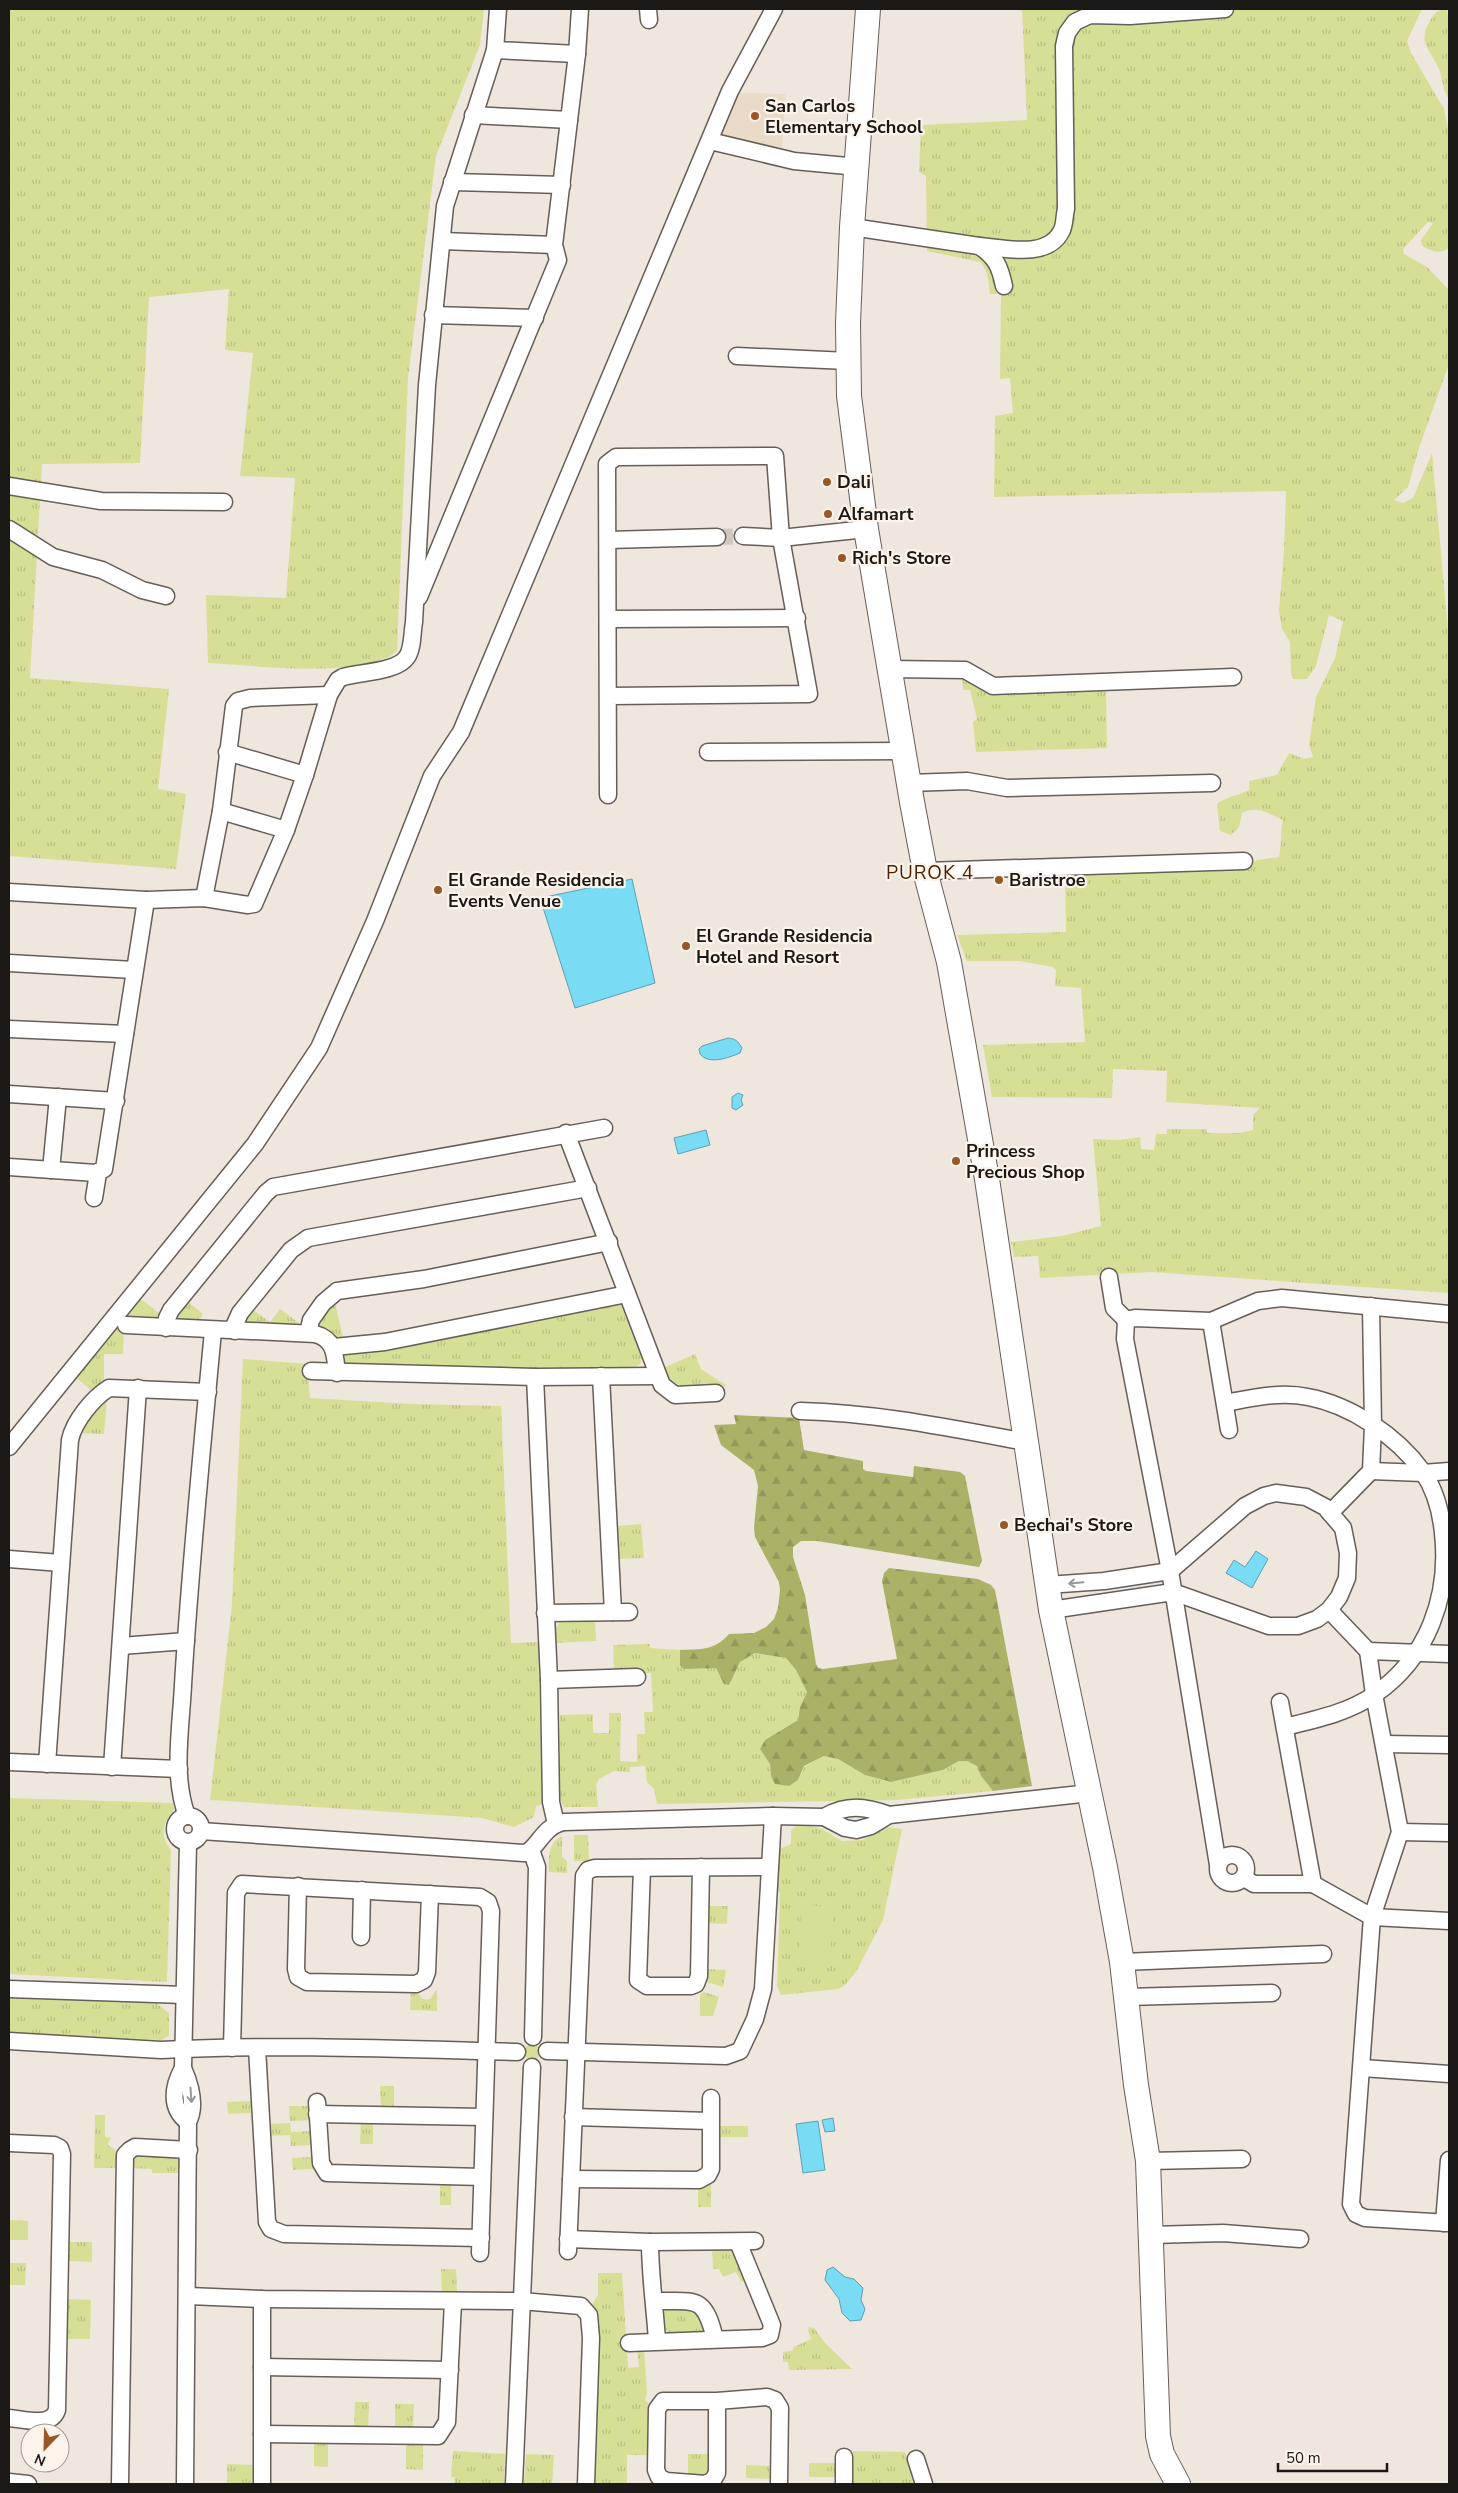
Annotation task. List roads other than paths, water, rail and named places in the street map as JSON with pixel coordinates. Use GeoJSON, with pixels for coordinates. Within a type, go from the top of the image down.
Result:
{"type":"FeatureCollection","features":[{"type":"Feature","properties":{"kind":"street"},"geometry":{"type":"LineString","coordinates":[[9,892],[146,900],[204,898],[248,905],[254,904],[286,830],[306,775],[329,695],[338,680],[343,677],[387,668],[403,662],[411,647],[432,315],[445,206],[495,50],[498,9]]}},
{"type":"Feature","properties":{"kind":"street"},"geometry":{"type":"LineString","coordinates":[[414,608],[558,260],[554,246],[570,120],[580,9]]}},
{"type":"Feature","properties":{"kind":"street"},"geometry":{"type":"LineString","coordinates":[[9,1447],[255,1144],[319,1048],[375,921],[432,776],[461,732],[730,92],[774,9]]}},
{"type":"Feature","properties":{"kind":"street"},"geometry":{"type":"LineString","coordinates":[[868,9],[858,167],[852,227],[848,360],[849,396],[866,530],[909,783],[926,871],[949,962],[987,1179],[1051,1610],[1090,1793],[1128,1997],[1136,2085],[1148,2161],[1158,2436],[1172,2482]]}},
{"type":"Feature","properties":{"kind":"street"},"geometry":{"type":"LineString","coordinates":[[852,227],[979,246],[1033,249],[1052,244],[1062,232],[1066,209],[1064,46],[1067,34],[1075,22],[1090,15],[1130,16],[1225,9]]}},
{"type":"Feature","properties":{"kind":"street"},"geometry":{"type":"LineString","coordinates":[[495,50],[577,54]]}},
{"type":"Feature","properties":{"kind":"street"},"geometry":{"type":"LineString","coordinates":[[473,115],[570,120]]}},
{"type":"Feature","properties":{"kind":"street"},"geometry":{"type":"LineString","coordinates":[[710,141],[799,162],[858,167]]}},
{"type":"Feature","properties":{"kind":"street"},"geometry":{"type":"LineString","coordinates":[[452,182],[562,185]]}},
{"type":"Feature","properties":{"kind":"street"},"geometry":{"type":"LineString","coordinates":[[442,241],[554,246]]}},
{"type":"Feature","properties":{"kind":"street"},"geometry":{"type":"LineString","coordinates":[[979,246],[992,254],[999,265],[1004,286]]}},
{"type":"Feature","properties":{"kind":"street"},"geometry":{"type":"LineString","coordinates":[[432,315],[535,318]]}},
{"type":"Feature","properties":{"kind":"street"},"geometry":{"type":"LineString","coordinates":[[737,356],[848,360]]}},
{"type":"Feature","properties":{"kind":"street"},"geometry":{"type":"LineString","coordinates":[[608,696],[809,694],[797,618],[781,538],[776,457],[771,454],[611,459],[607,464],[608,795]]}},
{"type":"Feature","properties":{"kind":"street"},"geometry":{"type":"LineString","coordinates":[[9,486],[101,502],[224,502]]}},
{"type":"Feature","properties":{"kind":"street"},"geometry":{"type":"LineString","coordinates":[[9,529],[36,548],[60,560],[102,570],[142,590],[166,596]]}},
{"type":"Feature","properties":{"kind":"street"},"geometry":{"type":"LineString","coordinates":[[743,536],[781,538],[866,530]]}},
{"type":"Feature","properties":{"kind":"street"},"geometry":{"type":"LineString","coordinates":[[608,540],[717,537]]}},
{"type":"Feature","properties":{"kind":"street"},"geometry":{"type":"LineString","coordinates":[[608,619],[797,618]]}},
{"type":"Feature","properties":{"kind":"street"},"geometry":{"type":"LineString","coordinates":[[890,669],[965,670],[993,686],[1233,676]]}},
{"type":"Feature","properties":{"kind":"street"},"geometry":{"type":"LineString","coordinates":[[204,898],[221,811],[234,706],[238,701],[250,698],[329,695]]}},
{"type":"Feature","properties":{"kind":"street"},"geometry":{"type":"LineString","coordinates":[[708,752],[905,751]]}},
{"type":"Feature","properties":{"kind":"street"},"geometry":{"type":"LineString","coordinates":[[227,752],[306,775]]}},
{"type":"Feature","properties":{"kind":"street"},"geometry":{"type":"LineString","coordinates":[[909,783],[967,781],[1007,788],[1212,783]]}},
{"type":"Feature","properties":{"kind":"street"},"geometry":{"type":"LineString","coordinates":[[221,811],[286,830]]}},
{"type":"Feature","properties":{"kind":"street"},"geometry":{"type":"LineString","coordinates":[[926,871],[1244,861]]}},
{"type":"Feature","properties":{"kind":"street"},"geometry":{"type":"LineString","coordinates":[[9,1167],[98,1173],[104,1169],[146,900]]}},
{"type":"Feature","properties":{"kind":"street"},"geometry":{"type":"LineString","coordinates":[[9,963],[134,970]]}},
{"type":"Feature","properties":{"kind":"street"},"geometry":{"type":"LineString","coordinates":[[9,1029],[125,1034]]}},
{"type":"Feature","properties":{"kind":"street"},"geometry":{"type":"LineString","coordinates":[[9,1094],[116,1101]]}},
{"type":"Feature","properties":{"kind":"street"},"geometry":{"type":"LineString","coordinates":[[51,1170],[58,1097]]}},
{"type":"Feature","properties":{"kind":"street"},"geometry":{"type":"LineString","coordinates":[[166,1328],[167,1318],[171,1310],[266,1192],[274,1187],[566,1133],[604,1128]]}},
{"type":"Feature","properties":{"kind":"street"},"geometry":{"type":"LineString","coordinates":[[566,1133],[664,1389],[675,1395],[716,1393]]}},
{"type":"Feature","properties":{"kind":"street"},"geometry":{"type":"LineString","coordinates":[[94,1198],[98,1173]]}},
{"type":"Feature","properties":{"kind":"street"},"geometry":{"type":"LineString","coordinates":[[235,1331],[240,1313],[295,1246],[308,1238],[588,1188]]}},
{"type":"Feature","properties":{"kind":"street"},"geometry":{"type":"LineString","coordinates":[[308,1333],[310,1323],[323,1303],[337,1291],[424,1279],[609,1242]]}},
{"type":"Feature","properties":{"kind":"street"},"geometry":{"type":"LineString","coordinates":[[1109,1277],[1114,1308],[1126,1320],[1125,1339],[1170,1571],[1218,1865],[1224,1857],[1237,1855],[1246,1864],[1244,1878],[1254,1884],[1313,1884],[1372,1917],[1449,1921]]}},
{"type":"Feature","properties":{"kind":"street"},"geometry":{"type":"LineString","coordinates":[[334,1347],[380,1343],[627,1294]]}},
{"type":"Feature","properties":{"kind":"street"},"geometry":{"type":"LineString","coordinates":[[1126,1320],[1135,1318],[1211,1321],[1258,1301],[1282,1298],[1449,1314]]}},
{"type":"Feature","properties":{"kind":"street"},"geometry":{"type":"LineString","coordinates":[[1330,1513],[1371,1471],[1373,1426],[1371,1306]]}},
{"type":"Feature","properties":{"kind":"street"},"geometry":{"type":"LineString","coordinates":[[1211,1321],[1228,1430]]}},
{"type":"Feature","properties":{"kind":"street"},"geometry":{"type":"LineString","coordinates":[[126,1325],[213,1331],[308,1333],[326,1338],[334,1347],[337,1373]]}},
{"type":"Feature","properties":{"kind":"street"},"geometry":{"type":"LineString","coordinates":[[188,1816],[182,1796],[179,1769],[186,1641],[213,1331]]}},
{"type":"Feature","properties":{"kind":"street"},"geometry":{"type":"LineString","coordinates":[[311,1371],[536,1377],[658,1376]]}},
{"type":"Feature","properties":{"kind":"street"},"geometry":{"type":"LineString","coordinates":[[545,1613],[621,1612],[601,1376]]}},
{"type":"Feature","properties":{"kind":"street"},"geometry":{"type":"LineString","coordinates":[[536,1377],[549,1680],[551,1802],[556,1824]]}},
{"type":"Feature","properties":{"kind":"street"},"geometry":{"type":"LineString","coordinates":[[47,1764],[72,1432],[80,1418],[106,1390],[116,1387],[208,1392]]}},
{"type":"Feature","properties":{"kind":"street"},"geometry":{"type":"LineString","coordinates":[[112,1767],[138,1388]]}},
{"type":"Feature","properties":{"kind":"street"},"geometry":{"type":"LineString","coordinates":[[1225,1403],[1261,1396],[1306,1396],[1347,1410],[1373,1426],[1408,1456],[1423,1473],[1437,1503],[1442,1527],[1447,1561],[1438,1609],[1416,1653],[1397,1675],[1374,1694],[1334,1715],[1286,1727]]}},
{"type":"Feature","properties":{"kind":"street"},"geometry":{"type":"LineString","coordinates":[[800,1411],[851,1412],[893,1417],[1026,1442]]}},
{"type":"Feature","properties":{"kind":"street"},"geometry":{"type":"LineString","coordinates":[[1371,1471],[1423,1473],[1449,1471]]}},
{"type":"Feature","properties":{"kind":"street"},"geometry":{"type":"LineString","coordinates":[[1047,1585],[1170,1571],[1244,1506],[1264,1496],[1276,1494],[1296,1495],[1315,1501],[1330,1513],[1343,1528],[1349,1566],[1344,1588],[1329,1610],[1308,1623],[1280,1628],[1257,1622],[1173,1592],[1051,1610]]}},
{"type":"Feature","properties":{"kind":"street"},"geometry":{"type":"LineString","coordinates":[[9,1560],[61,1563]]}},
{"type":"Feature","properties":{"kind":"street"},"geometry":{"type":"LineString","coordinates":[[1121,1578],[1125,1599]]}},
{"type":"Feature","properties":{"kind":"street"},"geometry":{"type":"LineString","coordinates":[[1329,1610],[1368,1651],[1374,1694],[1400,1832],[1372,1917],[1351,2204],[1353,2210],[1359,2217],[1365,2218],[1447,2223],[1449,2160]]}},
{"type":"Feature","properties":{"kind":"street"},"geometry":{"type":"LineString","coordinates":[[121,1646],[186,1641]]}},
{"type":"Feature","properties":{"kind":"street"},"geometry":{"type":"LineString","coordinates":[[1368,1651],[1449,1654]]}},
{"type":"Feature","properties":{"kind":"street"},"geometry":{"type":"LineString","coordinates":[[549,1680],[637,1677]]}},
{"type":"Feature","properties":{"kind":"street"},"geometry":{"type":"LineString","coordinates":[[1280,1702],[1313,1884]]}},
{"type":"Feature","properties":{"kind":"street"},"geometry":{"type":"LineString","coordinates":[[1384,1744],[1449,1745]]}},
{"type":"Feature","properties":{"kind":"street"},"geometry":{"type":"LineString","coordinates":[[9,1762],[179,1769]]}},
{"type":"Feature","properties":{"kind":"street"},"geometry":{"type":"LineString","coordinates":[[201,1831],[524,1853],[532,1850],[540,1837],[556,1824],[773,1816],[824,1817],[846,1828],[856,1830],[871,1826],[889,1815],[1090,1793]]}},
{"type":"Feature","properties":{"kind":"street"},"geometry":{"type":"LineString","coordinates":[[824,1817],[838,1810],[853,1807],[869,1808],[889,1815]]}},
{"type":"Feature","properties":{"kind":"street"},"geometry":{"type":"LineString","coordinates":[[188,1816],[199,1821],[201,1831],[197,1840],[188,1843],[178,1838],[175,1828],[180,1819],[188,1816]]}},
{"type":"Feature","properties":{"kind":"street"},"geometry":{"type":"LineString","coordinates":[[547,2051],[726,2056],[740,2051],[755,2018],[763,1989],[773,1816]]}},
{"type":"Feature","properties":{"kind":"street"},"geometry":{"type":"LineString","coordinates":[[1400,1832],[1449,1833]]}},
{"type":"Feature","properties":{"kind":"street"},"geometry":{"type":"LineString","coordinates":[[185,2484],[189,2150],[188,2122],[176,2106],[176,2082],[183,2068],[188,1843]]}},
{"type":"Feature","properties":{"kind":"street"},"geometry":{"type":"LineString","coordinates":[[532,1850],[537,1867],[533,2037]]}},
{"type":"Feature","properties":{"kind":"street"},"geometry":{"type":"LineString","coordinates":[[755,2241],[568,2245],[584,1876],[592,1869],[769,1867]]}},
{"type":"Feature","properties":{"kind":"street"},"geometry":{"type":"LineString","coordinates":[[642,1868],[638,1980],[647,1986],[691,1986],[696,1984],[698,1976],[701,1868]]}},
{"type":"Feature","properties":{"kind":"street"},"geometry":{"type":"LineString","coordinates":[[232,2048],[237,1890],[246,1883],[430,1894],[480,1898],[488,1902],[491,1907],[480,2246],[284,2234],[271,2229],[267,2222],[257,2048]]}},
{"type":"Feature","properties":{"kind":"street"},"geometry":{"type":"LineString","coordinates":[[298,1886],[296,1970],[298,1978],[307,1982],[416,1984],[424,1980],[427,1972],[430,1894]]}},
{"type":"Feature","properties":{"kind":"street"},"geometry":{"type":"LineString","coordinates":[[361,1937],[362,1890]]}},
{"type":"Feature","properties":{"kind":"street"},"geometry":{"type":"LineString","coordinates":[[1122,1962],[1323,1954]]}},
{"type":"Feature","properties":{"kind":"street"},"geometry":{"type":"LineString","coordinates":[[9,1989],[184,1995]]}},
{"type":"Feature","properties":{"kind":"street"},"geometry":{"type":"LineString","coordinates":[[1128,1997],[1272,1994]]}},
{"type":"Feature","properties":{"kind":"street"},"geometry":{"type":"LineString","coordinates":[[533,2037],[543,2041],[547,2051],[543,2062],[532,2067],[521,2062],[517,2052],[522,2041],[533,2037]]}},
{"type":"Feature","properties":{"kind":"street"},"geometry":{"type":"LineString","coordinates":[[9,2041],[161,2050],[184,2047],[517,2052]]}},
{"type":"Feature","properties":{"kind":"street"},"geometry":{"type":"LineString","coordinates":[[514,2484],[532,2067]]}},
{"type":"Feature","properties":{"kind":"street"},"geometry":{"type":"LineString","coordinates":[[1362,2068],[1449,2074]]}},
{"type":"Feature","properties":{"kind":"street"},"geometry":{"type":"LineString","coordinates":[[572,2179],[702,2179],[708,2176],[711,2169],[711,2098]]}},
{"type":"Feature","properties":{"kind":"street"},"geometry":{"type":"LineString","coordinates":[[482,2177],[327,2173],[321,2163],[317,2108],[484,2117]]}},
{"type":"Feature","properties":{"kind":"street"},"geometry":{"type":"LineString","coordinates":[[573,2117],[710,2121]]}},
{"type":"Feature","properties":{"kind":"street"},"geometry":{"type":"LineString","coordinates":[[9,2143],[54,2145],[60,2148],[62,2154],[57,2410],[54,2417],[48,2421],[9,2418]]}},
{"type":"Feature","properties":{"kind":"street"},"geometry":{"type":"LineString","coordinates":[[120,2484],[125,2156],[135,2147],[189,2150]]}},
{"type":"Feature","properties":{"kind":"street"},"geometry":{"type":"LineString","coordinates":[[1148,2161],[1242,2159]]}},
{"type":"Feature","properties":{"kind":"street"},"geometry":{"type":"LineString","coordinates":[[1151,2235],[1223,2233],[1300,2239]]}},
{"type":"Feature","properties":{"kind":"street"},"geometry":{"type":"LineString","coordinates":[[650,2242],[651,2284],[657,2341]]}},
{"type":"Feature","properties":{"kind":"street"},"geometry":{"type":"LineString","coordinates":[[629,2343],[762,2338],[770,2335],[772,2325],[738,2242]]}},
{"type":"Feature","properties":{"kind":"street"},"geometry":{"type":"LineString","coordinates":[[188,2296],[453,2302],[522,2301],[578,2305],[589,2313],[591,2347],[586,2484]]}},
{"type":"Feature","properties":{"kind":"street"},"geometry":{"type":"LineString","coordinates":[[262,2299],[262,2484]]}},
{"type":"Feature","properties":{"kind":"street"},"geometry":{"type":"LineString","coordinates":[[654,2301],[700,2304],[710,2317],[715,2339]]}},
{"type":"Feature","properties":{"kind":"street"},"geometry":{"type":"LineString","coordinates":[[262,2434],[438,2436],[447,2422],[453,2302]]}},
{"type":"Feature","properties":{"kind":"street"},"geometry":{"type":"LineString","coordinates":[[262,2367],[450,2370]]}},
{"type":"Feature","properties":{"kind":"street"},"geometry":{"type":"LineString","coordinates":[[717,2401],[717,2473],[713,2480],[706,2484],[666,2481],[659,2477],[656,2470],[658,2405],[666,2400],[717,2401],[767,2397],[779,2404],[779,2484]]}},
{"type":"Feature","properties":{"kind":"street"},"geometry":{"type":"LineString","coordinates":[[844,2457],[844,2484]]}},
{"type":"Feature","properties":{"kind":"street"},"geometry":{"type":"LineString","coordinates":[[916,2459],[924,2484]]}},
{"type":"Feature","properties":{"kind":"street"},"geometry":{"type":"LineString","coordinates":[[9,2482],[28,2484]]}},
{"type":"Feature","properties":{"kind":"water"},"geometry":{"type":"Polygon","coordinates":[[[632,879],[655,983],[575,1008],[540,898],[632,879]]]}},
{"type":"Feature","properties":{"kind":"water"},"geometry":{"type":"Polygon","coordinates":[[[728,1038],[735,1040],[739,1044],[742,1048],[740,1053],[713,1060],[700,1054],[699,1049],[702,1046],[728,1038]]]}},
{"type":"Feature","properties":{"kind":"water"},"geometry":{"type":"Polygon","coordinates":[[[738,1093],[743,1095],[741,1100],[743,1105],[736,1110],[732,1108],[732,1097],[738,1093]]]}},
{"type":"Feature","properties":{"kind":"water"},"geometry":{"type":"Polygon","coordinates":[[[706,1130],[710,1145],[678,1154],[674,1138],[706,1130]]]}},
{"type":"Feature","properties":{"kind":"water"},"geometry":{"type":"Polygon","coordinates":[[[1256,1551],[1268,1559],[1252,1588],[1226,1573],[1234,1560],[1245,1567],[1256,1551]]]}},
{"type":"Feature","properties":{"kind":"water"},"geometry":{"type":"Polygon","coordinates":[[[833,2118],[835,2131],[825,2132],[822,2120],[833,2118]]]}},
{"type":"Feature","properties":{"kind":"water"},"geometry":{"type":"Polygon","coordinates":[[[818,2121],[825,2170],[803,2173],[796,2124],[818,2121]]]}},
{"type":"Feature","properties":{"kind":"water"},"geometry":{"type":"Polygon","coordinates":[[[833,2267],[845,2277],[854,2279],[863,2288],[861,2300],[865,2309],[861,2320],[850,2321],[842,2313],[839,2299],[825,2280],[827,2270],[833,2267]]]}},
{"type":"Feature","properties":{"kind":"tunnel"},"geometry":{"type":"LineString","coordinates":[[717,537],[743,536]]}},
{"type":"Feature","properties":{"kind":"place","name":"San Carlos Elementary School"},"geometry":{"type":"Point","coordinates":[755,116]}},
{"type":"Feature","properties":{"kind":"place","name":"Dali"},"geometry":{"type":"Point","coordinates":[827,482]}},
{"type":"Feature","properties":{"kind":"place","name":"Alfamart"},"geometry":{"type":"Point","coordinates":[828,514]}},
{"type":"Feature","properties":{"kind":"place","name":"Rich's Store"},"geometry":{"type":"Point","coordinates":[842,558]}},
{"type":"Feature","properties":{"kind":"place","name":"Baristroe"},"geometry":{"type":"Point","coordinates":[999,880]}},
{"type":"Feature","properties":{"kind":"place","name":"El Grande Residencia Events Venue"},"geometry":{"type":"Point","coordinates":[438,890]}},
{"type":"Feature","properties":{"kind":"place","name":"El Grande Residencia Hotel and Resort"},"geometry":{"type":"Point","coordinates":[686,946]}},
{"type":"Feature","properties":{"kind":"place","name":"Princess Precious Shop"},"geometry":{"type":"Point","coordinates":[956,1161]}},
{"type":"Feature","properties":{"kind":"place","name":"Bechai's Store"},"geometry":{"type":"Point","coordinates":[1004,1525]}},
{"type":"Feature","properties":{"kind":"district","name":"PUROK 4"},"geometry":{"type":"Point","coordinates":[930,872]}}]}
